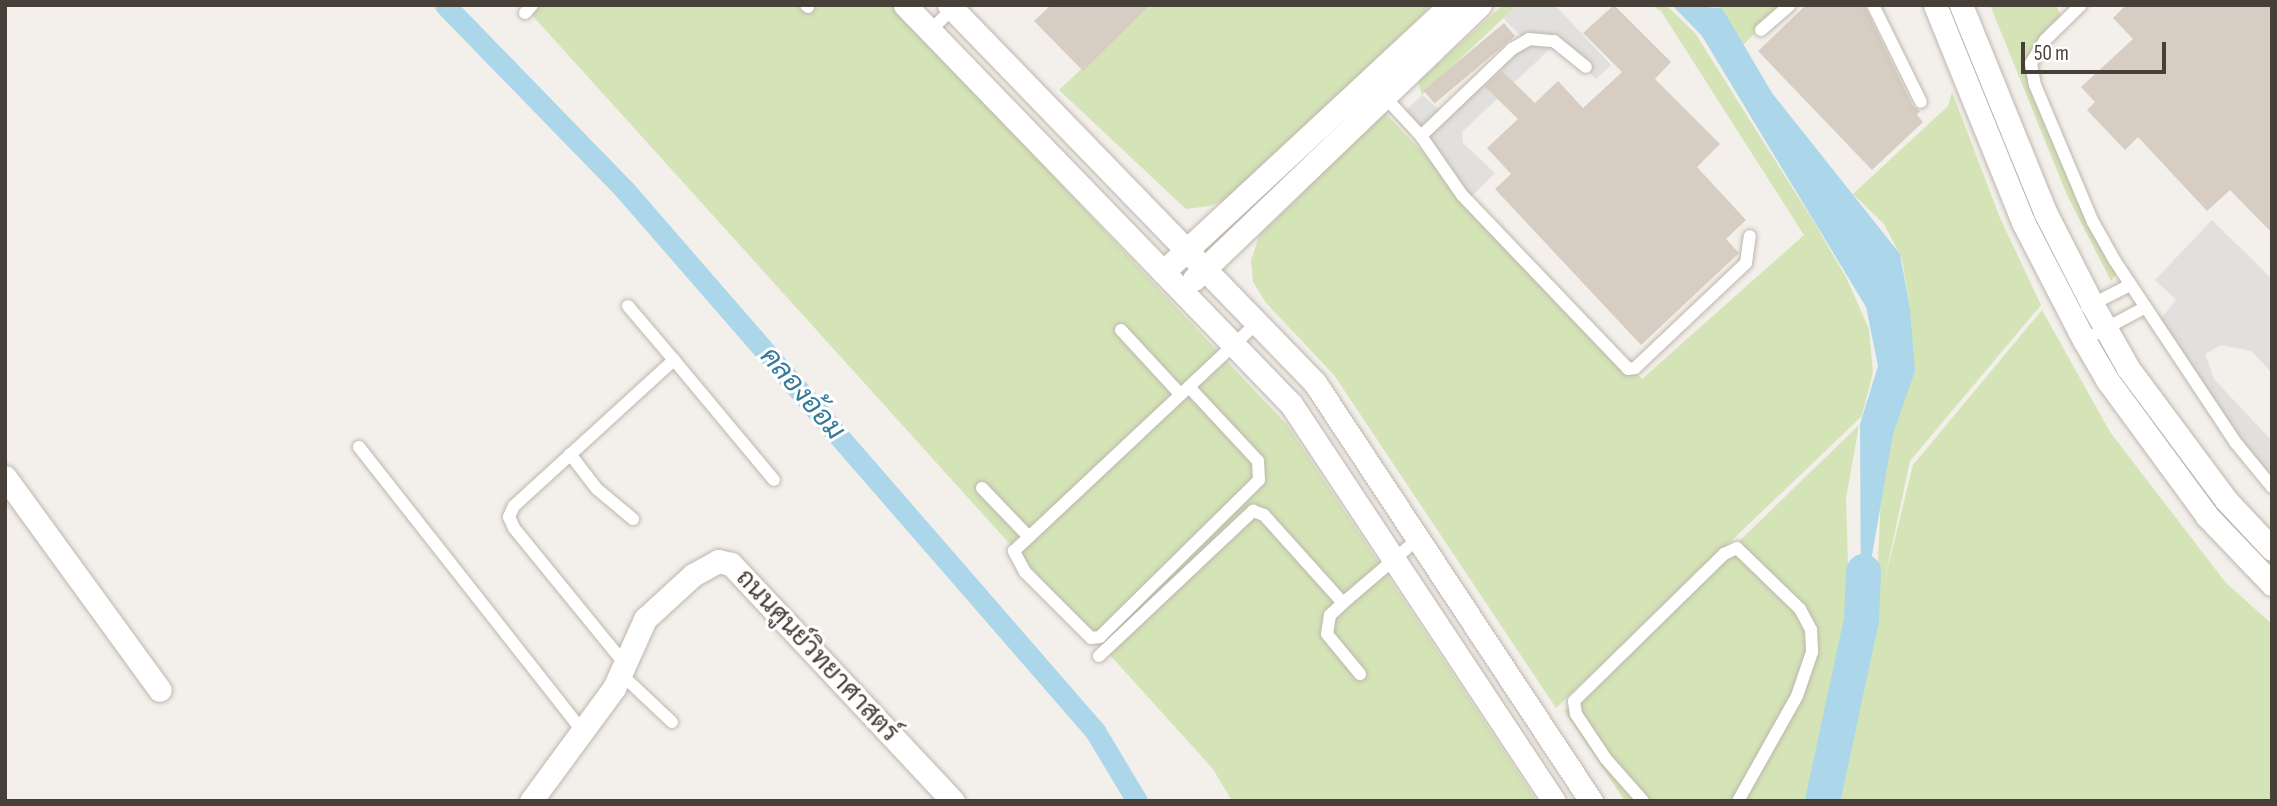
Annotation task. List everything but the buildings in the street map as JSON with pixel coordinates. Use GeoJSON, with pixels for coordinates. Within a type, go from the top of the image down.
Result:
{"type":"FeatureCollection","features":[{"type":"Feature","properties":{"kind":"street"},"geometry":{"type":"LineString","coordinates":[[905,5],[1290,404],[1554,801]]}},
{"type":"Feature","properties":{"kind":"street"},"geometry":{"type":"LineString","coordinates":[[1183,291],[1377,89],[1450,5]]}},
{"type":"Feature","properties":{"kind":"street"},"geometry":{"type":"LineString","coordinates":[[1163,272],[1377,89],[1480,5]]}},
{"type":"Feature","properties":{"kind":"street"},"geometry":{"type":"LineString","coordinates":[[1935,5],[2023,222],[2084,340],[2108,381],[2207,516],[2272,584]]}},
{"type":"Feature","properties":{"kind":"street"},"geometry":{"type":"LineString","coordinates":[[1962,5],[2045,212],[2128,368],[2226,500],[2272,549]]}},
{"type":"Feature","properties":{"kind":"street"},"geometry":{"type":"LineString","coordinates":[[952,6],[1315,383],[1591,801]]}},
{"type":"Feature","properties":{"kind":"street"},"geometry":{"type":"LineString","coordinates":[[5,477],[160,690]]}},
{"type":"Feature","properties":{"kind":"street","name":"ถนนศูนย์วิทยาศาสตร์"},"geometry":{"type":"LineString","coordinates":[[531,801],[583,732],[623,668],[636,633],[665,599],[708,564],[731,564],[953,801]]}},
{"type":"Feature","properties":{"kind":"lane"},"geometry":{"type":"LineString","coordinates":[[1761,30],[1790,5]]}},
{"type":"Feature","properties":{"kind":"lane"},"geometry":{"type":"LineString","coordinates":[[1873,5],[1921,102]]}},
{"type":"Feature","properties":{"kind":"lane"},"geometry":{"type":"LineString","coordinates":[[2081,5],[2045,40],[2031,63],[2035,85],[2093,222],[2130,285],[2272,487]]}},
{"type":"Feature","properties":{"kind":"lane"},"geometry":{"type":"LineString","coordinates":[[930,31],[952,6]]}},
{"type":"Feature","properties":{"kind":"lane"},"geometry":{"type":"LineString","coordinates":[[1421,135],[1512,49],[1529,39],[1554,41],[1586,67]]}},
{"type":"Feature","properties":{"kind":"lane"},"geometry":{"type":"LineString","coordinates":[[1377,89],[1421,135],[1462,195],[1628,369],[1635,368],[1746,263],[1750,236]]}},
{"type":"Feature","properties":{"kind":"lane"},"geometry":{"type":"LineString","coordinates":[[2071,315],[2130,285]]}},
{"type":"Feature","properties":{"kind":"lane"},"geometry":{"type":"LineString","coordinates":[[628,306],[774,480]]}},
{"type":"Feature","properties":{"kind":"lane"},"geometry":{"type":"LineString","coordinates":[[2084,340],[2144,308]]}},
{"type":"Feature","properties":{"kind":"lane"},"geometry":{"type":"LineString","coordinates":[[1121,330],[1185,391],[1258,461],[1259,480],[1100,637],[1091,638],[1080,631],[1025,572],[1014,551],[1028,536],[1185,391],[1257,323]]}},
{"type":"Feature","properties":{"kind":"lane"},"geometry":{"type":"LineString","coordinates":[[672,722],[623,668],[514,528],[509,517],[514,506],[674,360]]}},
{"type":"Feature","properties":{"kind":"lane"},"geometry":{"type":"LineString","coordinates":[[359,447],[583,732]]}},
{"type":"Feature","properties":{"kind":"lane"},"geometry":{"type":"LineString","coordinates":[[570,454],[597,489],[633,519]]}},
{"type":"Feature","properties":{"kind":"lane"},"geometry":{"type":"LineString","coordinates":[[982,488],[1028,536]]}},
{"type":"Feature","properties":{"kind":"lane"},"geometry":{"type":"LineString","coordinates":[[1099,656],[1253,512],[1264,515],[1343,603]]}},
{"type":"Feature","properties":{"kind":"lane"},"geometry":{"type":"LineString","coordinates":[[1360,674],[1327,634],[1330,615],[1419,538]]}},
{"type":"Feature","properties":{"kind":"lane"},"geometry":{"type":"LineString","coordinates":[[1643,801],[1606,759],[1576,714],[1574,701],[1724,554],[1737,548],[1800,609],[1811,630],[1812,652],[1797,696],[1738,801]]}},
{"type":"Feature","properties":{"kind":"green space"},"geometry":{"type":"Polygon","coordinates":[[[540,5],[892,5],[1288,426],[1537,801],[1232,801],[1213,769],[532,15],[540,5]]]}},
{"type":"Feature","properties":{"kind":"green space"},"geometry":{"type":"Polygon","coordinates":[[[1150,5],[1432,5],[1234,195],[1210,206],[1186,209],[1059,90],[1150,5]]]}},
{"type":"Feature","properties":{"kind":"green space"},"geometry":{"type":"Polygon","coordinates":[[[1503,5],[1517,5],[1422,95],[1418,82],[1503,5]]]}},
{"type":"Feature","properties":{"kind":"green space"},"geometry":{"type":"Polygon","coordinates":[[[1651,5],[1666,5],[1695,33],[1812,219],[1846,277],[1869,329],[1873,372],[1862,416],[1556,708],[1334,375],[1266,303],[1253,282],[1251,261],[1259,236],[1384,112],[1642,379],[1804,235],[1661,11],[1651,5]]]}},
{"type":"Feature","properties":{"kind":"green space"},"geometry":{"type":"Polygon","coordinates":[[[1718,5],[1784,5],[1743,45],[1718,5]]]}},
{"type":"Feature","properties":{"kind":"green space"},"geometry":{"type":"Polygon","coordinates":[[[1990,5],[2056,5],[2063,21],[2033,60],[2041,97],[2119,271],[2111,281],[2067,195],[1990,5]]]}},
{"type":"Feature","properties":{"kind":"green space"},"geometry":{"type":"Polygon","coordinates":[[[1952,92],[2000,218],[2041,305],[1910,461],[1884,583],[1913,465],[2042,310],[2110,432],[2226,583],[2272,624],[2272,801],[1838,801],[1875,627],[1881,494],[1910,308],[1902,259],[1884,224],[1853,194],[1948,106],[1952,92]]]}},
{"type":"Feature","properties":{"kind":"green space"},"geometry":{"type":"Polygon","coordinates":[[[1859,425],[1846,499],[1850,627],[1806,801],[1625,801],[1564,711],[1859,425]]]}},
{"type":"Feature","properties":{"kind":"shaded area"},"geometry":{"type":"Polygon","coordinates":[[[1517,5],[1555,5],[1611,65],[1596,79],[1565,47],[1552,47],[1462,132],[1463,143],[1495,173],[1471,197],[1396,120],[1422,95],[1442,112],[1521,36],[1503,18],[1517,5]]]}},
{"type":"Feature","properties":{"kind":"shaded area"},"geometry":{"type":"Polygon","coordinates":[[[2212,220],[2272,279],[2272,373],[2251,351],[2221,345],[2205,354],[2214,379],[2272,441],[2272,492],[2231,447],[2154,327],[2176,300],[2155,280],[2212,220]]]}},
{"type":"Feature","properties":{"kind":"water"},"geometry":{"type":"Polygon","coordinates":[[[1672,5],[1722,8],[1772,93],[1900,254],[1910,308],[1915,371],[1893,434],[1861,619],[1860,424],[1878,366],[1866,307],[1702,36],[1672,5]]]}},
{"type":"Feature","properties":{"kind":"waterway","name":"คลองอ้อม"},"geometry":{"type":"LineString","coordinates":[[445,5],[624,189],[1095,731],[1137,801]]}},
{"type":"Feature","properties":{"kind":"waterway"},"geometry":{"type":"LineString","coordinates":[[1822,801],[1861,619],[1863,571]]}}]}
